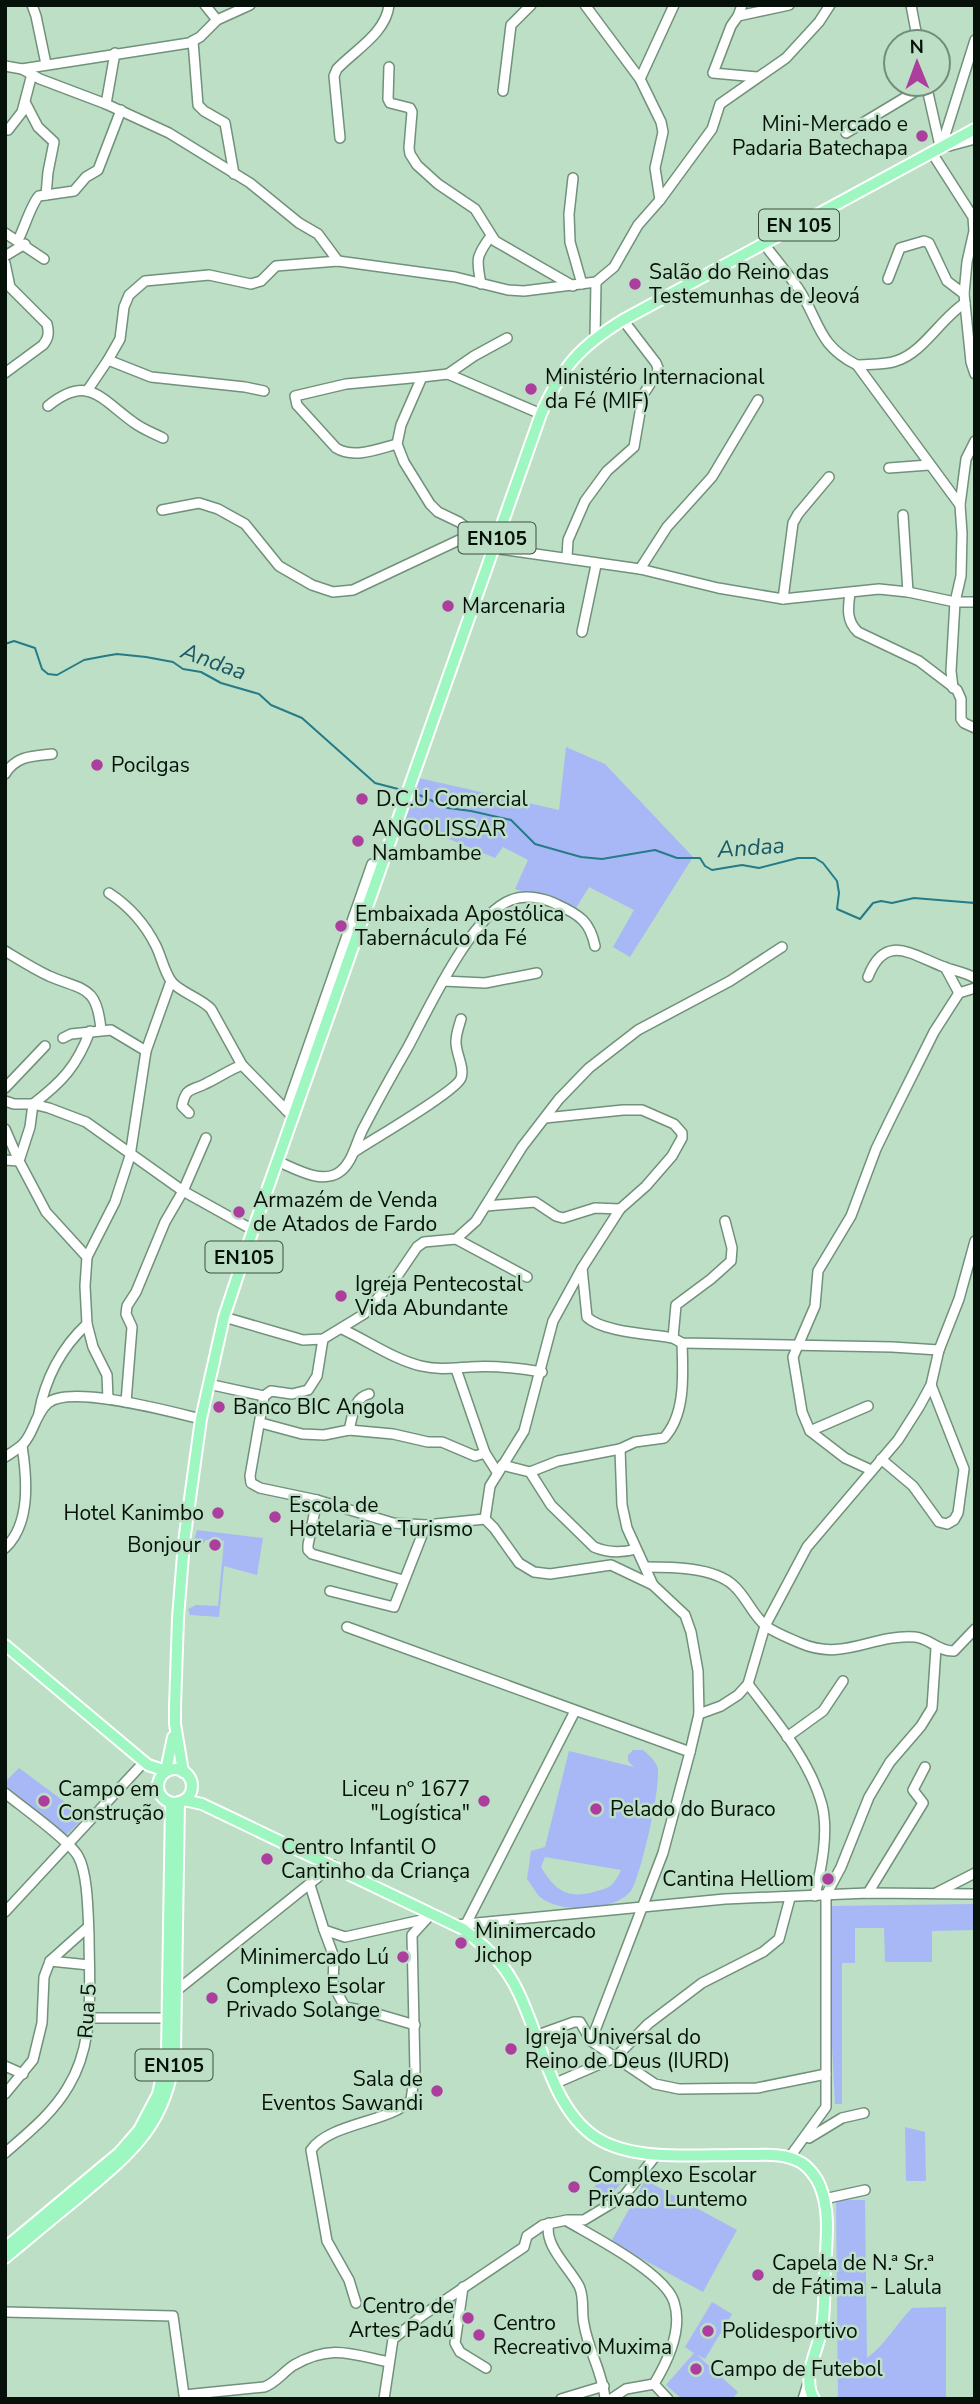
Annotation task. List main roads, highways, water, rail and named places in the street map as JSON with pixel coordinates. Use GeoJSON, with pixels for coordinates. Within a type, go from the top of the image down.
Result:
{"type":"FeatureCollection","features":[{"type":"Feature","properties":{"kind":"main road","name":"EN 105"},"geometry":{"type":"LineString","coordinates":[[623,320],[975,130]]}},
{"type":"Feature","properties":{"kind":"main road","name":"EN105"},"geometry":{"type":"LineString","coordinates":[[159,1789],[160,1778],[171,1757],[175,1724],[178,1618],[184,1542],[208,1384],[224,1317],[277,1161],[308,1051],[407,796],[541,414],[572,359],[595,338],[623,320]]}},
{"type":"Feature","properties":{"kind":"main road"},"geometry":{"type":"LineString","coordinates":[[5,1645],[146,1763],[166,1771],[183,1772]]}},
{"type":"Feature","properties":{"kind":"main road","name":"EN105"},"geometry":{"type":"LineString","coordinates":[[175,1724],[183,1772],[191,1785],[189,1795],[178,1802]]}},
{"type":"Feature","properties":{"kind":"main road"},"geometry":{"type":"LineString","coordinates":[[146,1763],[160,1764],[171,1757]]}},
{"type":"Feature","properties":{"kind":"main road"},"geometry":{"type":"LineString","coordinates":[[146,1763],[162,1797],[178,1802],[202,1804],[333,1865],[429,1916],[461,1924],[502,1965],[519,1993],[535,2036],[572,2115],[587,2131],[603,2142],[628,2150],[657,2154],[775,2155],[802,2163],[820,2184],[824,2199],[827,2250],[823,2325],[808,2381],[809,2391],[814,2399]]}},
{"type":"Feature","properties":{"kind":"main road"},"geometry":{"type":"LineString","coordinates":[[191,1785],[202,1804]]}},
{"type":"Feature","properties":{"kind":"main road","name":"EN105"},"geometry":{"type":"LineString","coordinates":[[5,2258],[125,2158],[150,2127],[162,2106],[173,2067],[178,1802]]}},
{"type":"Feature","properties":{"kind":"main road","name":"EN105"},"geometry":{"type":"LineString","coordinates":[[5,2248],[119,2153],[139,2130],[153,2106],[162,2082],[167,2052],[178,1802]]}},
{"type":"Feature","properties":{"kind":"waterway","name":"Andaa"},"geometry":{"type":"LineString","coordinates":[[5,644],[14,641],[35,648],[42,669],[48,674],[57,675],[84,660],[117,654],[173,662],[183,669],[201,672],[221,683],[259,694],[271,705],[302,718],[375,783],[402,790]]}},
{"type":"Feature","properties":{"kind":"waterway","name":"Andaa"},"geometry":{"type":"LineString","coordinates":[[417,794],[448,808],[511,820],[535,844],[581,857],[602,859],[655,850],[677,858],[700,858],[705,866],[712,870],[742,865],[759,868],[798,858],[815,858],[823,863],[837,881],[837,909],[860,919],[873,903],[881,901],[892,903],[914,898],[975,903]]}},
{"type":"Feature","properties":{"kind":"place","name":"Mini-Mercado e Padaria Batechapa"},"geometry":{"type":"Point","coordinates":[922,136]}},
{"type":"Feature","properties":{"kind":"place","name":"Salão do Reino das Testemunhas de Jeová"},"geometry":{"type":"Point","coordinates":[635,284]}},
{"type":"Feature","properties":{"kind":"place","name":"Ministério Internacional da Fé (MIF)"},"geometry":{"type":"Point","coordinates":[531,389]}},
{"type":"Feature","properties":{"kind":"place","name":"Marcenaria"},"geometry":{"type":"Point","coordinates":[448,606]}},
{"type":"Feature","properties":{"kind":"place","name":"Pocilgas"},"geometry":{"type":"Point","coordinates":[97,765]}},
{"type":"Feature","properties":{"kind":"place","name":"D.C.U Comercial"},"geometry":{"type":"Point","coordinates":[362,799]}},
{"type":"Feature","properties":{"kind":"place","name":"ANGOLISSAR Nambambe"},"geometry":{"type":"Point","coordinates":[358,841]}},
{"type":"Feature","properties":{"kind":"place","name":"Embaixada Apostólica Tabernáculo da Fé"},"geometry":{"type":"Point","coordinates":[341,926]}},
{"type":"Feature","properties":{"kind":"place","name":"Armazém de Venda de Atados de Fardo"},"geometry":{"type":"Point","coordinates":[239,1212]}},
{"type":"Feature","properties":{"kind":"place","name":"Igreja Pentecostal Vida Abundante"},"geometry":{"type":"Point","coordinates":[341,1296]}},
{"type":"Feature","properties":{"kind":"place","name":"Banco BIC Angola"},"geometry":{"type":"Point","coordinates":[219,1407]}},
{"type":"Feature","properties":{"kind":"place","name":"Hotel Kanimbo"},"geometry":{"type":"Point","coordinates":[218,1513]}},
{"type":"Feature","properties":{"kind":"place","name":"Escola de Hotelaria e Turismo"},"geometry":{"type":"Point","coordinates":[275,1517]}},
{"type":"Feature","properties":{"kind":"place","name":"Bonjour"},"geometry":{"type":"Point","coordinates":[215,1545]}},
{"type":"Feature","properties":{"kind":"place","name":"Campo em Construção"},"geometry":{"type":"Point","coordinates":[44,1801]}},
{"type":"Feature","properties":{"kind":"place","name":"Liceu nº 1677 \"Logística\""},"geometry":{"type":"Point","coordinates":[484,1801]}},
{"type":"Feature","properties":{"kind":"place","name":"Pelado do Buraco"},"geometry":{"type":"Point","coordinates":[596,1809]}},
{"type":"Feature","properties":{"kind":"place","name":"Centro Infantil O Cantinho da Criança"},"geometry":{"type":"Point","coordinates":[267,1859]}},
{"type":"Feature","properties":{"kind":"place","name":"Cantina Helliom"},"geometry":{"type":"Point","coordinates":[828,1879]}},
{"type":"Feature","properties":{"kind":"place","name":"Minimercado Jichop"},"geometry":{"type":"Point","coordinates":[461,1943]}},
{"type":"Feature","properties":{"kind":"place","name":"Minimercado Lú"},"geometry":{"type":"Point","coordinates":[403,1957]}},
{"type":"Feature","properties":{"kind":"place","name":"Complexo Esolar Privado Solange"},"geometry":{"type":"Point","coordinates":[212,1998]}},
{"type":"Feature","properties":{"kind":"place","name":"Igreja Universal do Reino de Deus (IURD)"},"geometry":{"type":"Point","coordinates":[511,2049]}},
{"type":"Feature","properties":{"kind":"place","name":"Sala de Eventos Sawandi"},"geometry":{"type":"Point","coordinates":[437,2091]}},
{"type":"Feature","properties":{"kind":"place","name":"Complexo Escolar Privado Luntemo"},"geometry":{"type":"Point","coordinates":[574,2187]}},
{"type":"Feature","properties":{"kind":"place","name":"Capela de N.ª Sr.ª de Fátima - Lalula"},"geometry":{"type":"Point","coordinates":[758,2275]}},
{"type":"Feature","properties":{"kind":"place","name":"Centro de Artes Padú"},"geometry":{"type":"Point","coordinates":[468,2318]}},
{"type":"Feature","properties":{"kind":"place","name":"Polidesportivo"},"geometry":{"type":"Point","coordinates":[708,2331]}},
{"type":"Feature","properties":{"kind":"place","name":"Centro Recreativo Muxima"},"geometry":{"type":"Point","coordinates":[479,2335]}},
{"type":"Feature","properties":{"kind":"place","name":"Campo de Futebol"},"geometry":{"type":"Point","coordinates":[696,2369]}}]}
